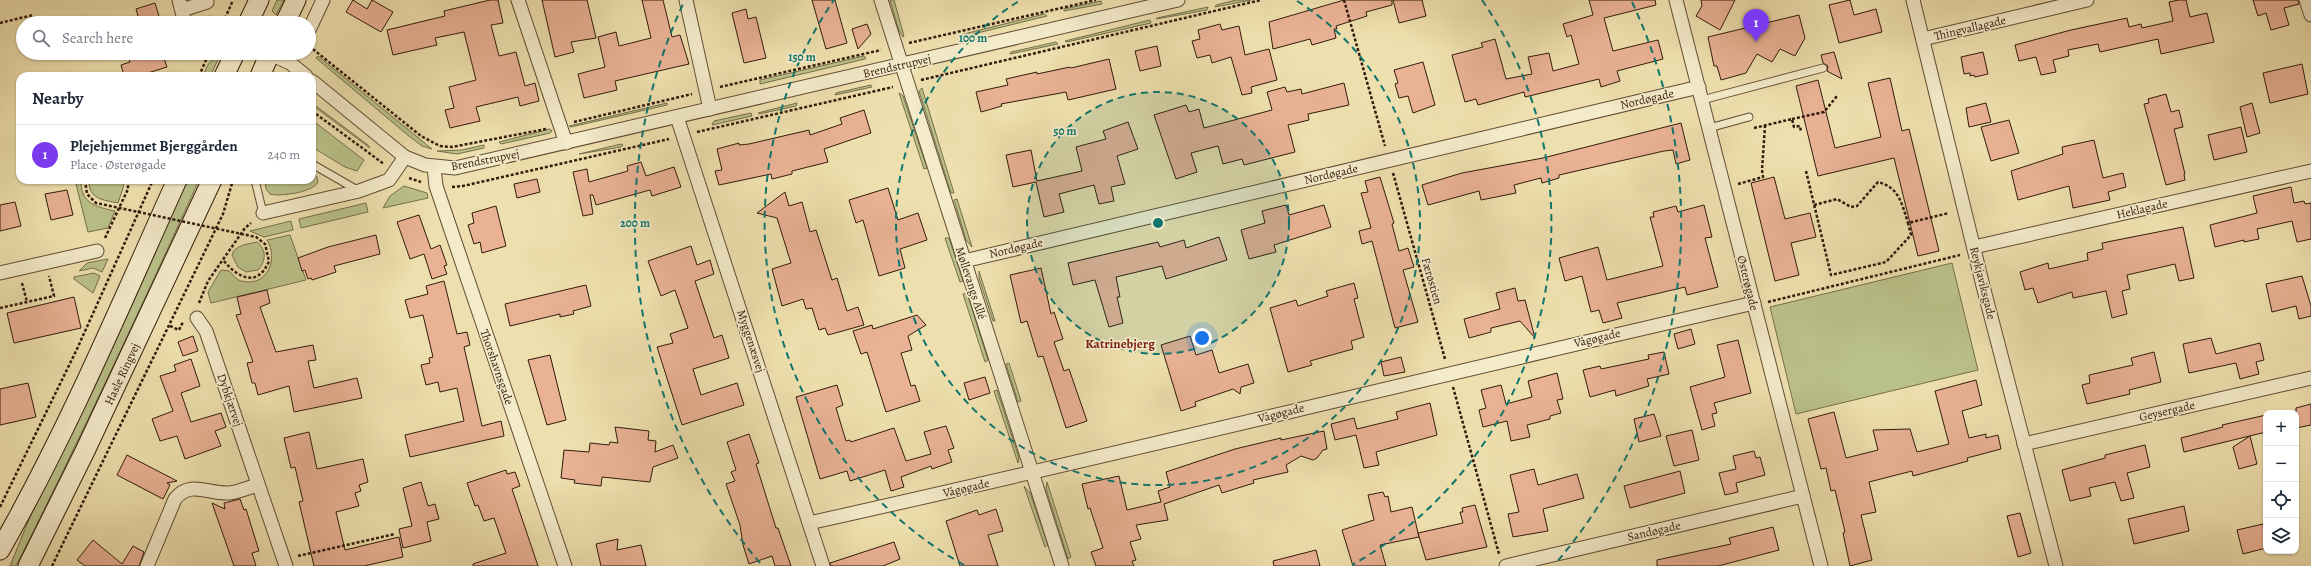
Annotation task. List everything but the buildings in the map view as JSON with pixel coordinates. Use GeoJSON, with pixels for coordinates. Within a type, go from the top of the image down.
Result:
{"type":"FeatureCollection","features":[{"type":"Feature","properties":{"kind":"main road"},"geometry":{"type":"LineString","coordinates":[[251,16],[258,0]]}},
{"type":"Feature","properties":{"kind":"main road"},"geometry":{"type":"LineString","coordinates":[[288,16],[296,0]]}},
{"type":"Feature","properties":{"kind":"main road"},"geometry":{"type":"LineString","coordinates":[[226,72],[232,60]]}},
{"type":"Feature","properties":{"kind":"main road"},"geometry":{"type":"LineString","coordinates":[[262,72],[267,60]]}},
{"type":"Feature","properties":{"kind":"main road"},"geometry":{"type":"LineString","coordinates":[[0,550],[57,440],[98,356],[175,184]]}},
{"type":"Feature","properties":{"kind":"main road","name":"Hasle Ringvej"},"geometry":{"type":"LineString","coordinates":[[28,566],[85,451],[210,184]]}},
{"type":"Feature","properties":{"kind":"street"},"geometry":{"type":"LineString","coordinates":[[316,16],[323,0]]}},
{"type":"Feature","properties":{"kind":"street"},"geometry":{"type":"LineString","coordinates":[[518,0],[566,143]]}},
{"type":"Feature","properties":{"kind":"street"},"geometry":{"type":"LineString","coordinates":[[686,0],[710,109]]}},
{"type":"Feature","properties":{"kind":"street","name":"Møllevangs Allé"},"geometry":{"type":"LineString","coordinates":[[881,0],[1062,566]]}},
{"type":"Feature","properties":{"kind":"street","name":"Brendstrupvej"},"geometry":{"type":"LineString","coordinates":[[316,84],[405,157],[434,167],[466,166],[1178,0]]}},
{"type":"Feature","properties":{"kind":"street","name":"Østerøgade"},"geometry":{"type":"LineString","coordinates":[[1676,0],[1821,566]]}},
{"type":"Feature","properties":{"kind":"street","name":"Reykjaviksgade"},"geometry":{"type":"LineString","coordinates":[[1913,0],[1966,209],[1974,249],[2056,566]]}},
{"type":"Feature","properties":{"kind":"street","name":"Thingvallagade"},"geometry":{"type":"LineString","coordinates":[[1923,39],[2087,0]]}},
{"type":"Feature","properties":{"kind":"street"},"geometry":{"type":"LineString","coordinates":[[2306,0],[2311,15]]}},
{"type":"Feature","properties":{"kind":"street"},"geometry":{"type":"LineString","coordinates":[[183,16],[180,5],[207,2]]}},
{"type":"Feature","properties":{"kind":"street"},"geometry":{"type":"LineString","coordinates":[[284,60],[301,72]]}},
{"type":"Feature","properties":{"kind":"street","name":"Nordøgade"},"geometry":{"type":"LineString","coordinates":[[964,261],[1389,160],[1700,93]]}},
{"type":"Feature","properties":{"kind":"street","name":"Myggenæsvej"},"geometry":{"type":"LineString","coordinates":[[677,117],[823,566]]}},
{"type":"Feature","properties":{"kind":"street"},"geometry":{"type":"LineString","coordinates":[[263,213],[359,191],[389,180],[405,157]]}},
{"type":"Feature","properties":{"kind":"street","name":"Thorshavnsgade"},"geometry":{"type":"LineString","coordinates":[[434,167],[436,186],[565,566]]}},
{"type":"Feature","properties":{"kind":"street","name":"Heklagade"},"geometry":{"type":"LineString","coordinates":[[1974,249],[2311,170]]}},
{"type":"Feature","properties":{"kind":"street"},"geometry":{"type":"LineString","coordinates":[[0,273],[98,251]]}},
{"type":"Feature","properties":{"kind":"street","name":"Vågøgade"},"geometry":{"type":"LineString","coordinates":[[809,523],[1032,474],[1449,372],[1754,304]]}},
{"type":"Feature","properties":{"kind":"street","name":"Dybkjærvej"},"geometry":{"type":"LineString","coordinates":[[194,313],[206,331],[285,562]]}},
{"type":"Feature","properties":{"kind":"street","name":"Geysergade"},"geometry":{"type":"LineString","coordinates":[[2024,444],[2311,378]]}},
{"type":"Feature","properties":{"kind":"street"},"geometry":{"type":"LineString","coordinates":[[146,566],[179,493],[198,488],[228,493],[258,485]]}},
{"type":"Feature","properties":{"kind":"street","name":"Sandøgade"},"geometry":{"type":"LineString","coordinates":[[1503,563],[1803,496]]}},
{"type":"Feature","properties":{"kind":"lane"},"geometry":{"type":"LineString","coordinates":[[1700,93],[1823,68]]}},
{"type":"Feature","properties":{"kind":"lane"},"geometry":{"type":"LineString","coordinates":[[1709,128],[1749,117]]}},
{"type":"Feature","properties":{"kind":"lane"},"geometry":{"type":"LineString","coordinates":[[316,166],[359,191]]}},
{"type":"Feature","properties":{"kind":"lane"},"geometry":{"type":"LineString","coordinates":[[256,184],[263,213]]}},
{"type":"Feature","properties":{"kind":"path"},"geometry":{"type":"LineString","coordinates":[[226,16],[233,0]]}},
{"type":"Feature","properties":{"kind":"path","name":"Færøstien"},"geometry":{"type":"LineString","coordinates":[[1344,0],[1503,563]]}},
{"type":"Feature","properties":{"kind":"path"},"geometry":{"type":"LineString","coordinates":[[28,16],[32,15]]}},
{"type":"Feature","properties":{"kind":"path"},"geometry":{"type":"LineString","coordinates":[[0,23],[16,19]]}},
{"type":"Feature","properties":{"kind":"path"},"geometry":{"type":"LineString","coordinates":[[201,72],[206,60]]}},
{"type":"Feature","properties":{"kind":"path"},"geometry":{"type":"LineString","coordinates":[[1749,117],[1754,128],[1824,112],[1837,96]]}},
{"type":"Feature","properties":{"kind":"path"},"geometry":{"type":"LineString","coordinates":[[1792,119],[1794,128],[1800,126],[1801,132]]}},
{"type":"Feature","properties":{"kind":"path"},"geometry":{"type":"LineString","coordinates":[[1724,187],[1763,177],[1762,170],[1765,126]]}},
{"type":"Feature","properties":{"kind":"path"},"geometry":{"type":"LineString","coordinates":[[1806,171],[1814,205],[1831,275],[1886,262],[1911,235],[1901,197],[1889,184],[1878,182],[1857,206],[1851,207],[1837,199],[1814,205]]}},
{"type":"Feature","properties":{"kind":"path"},"geometry":{"type":"LineString","coordinates":[[86,184],[87,194],[96,203],[256,237],[265,244],[269,261],[262,273],[249,278],[236,275],[224,261]]}},
{"type":"Feature","properties":{"kind":"path"},"geometry":{"type":"LineString","coordinates":[[98,251],[109,232],[128,189],[128,184]]}},
{"type":"Feature","properties":{"kind":"path"},"geometry":{"type":"LineString","coordinates":[[0,507],[77,349],[151,184]]}},
{"type":"Feature","properties":{"kind":"path"},"geometry":{"type":"LineString","coordinates":[[52,566],[170,326],[223,214],[232,184]]}},
{"type":"Feature","properties":{"kind":"path"},"geometry":{"type":"LineString","coordinates":[[1908,223],[1966,209]]}},
{"type":"Feature","properties":{"kind":"path"},"geometry":{"type":"LineString","coordinates":[[170,326],[179,330],[194,313],[208,281],[224,261],[246,228],[263,213]]}},
{"type":"Feature","properties":{"kind":"path"},"geometry":{"type":"LineString","coordinates":[[1754,304],[1974,249]]}},
{"type":"Feature","properties":{"kind":"path"},"geometry":{"type":"LineString","coordinates":[[0,308],[54,296],[45,263]]}},
{"type":"Feature","properties":{"kind":"path"},"geometry":{"type":"LineString","coordinates":[[18,269],[27,302]]}},
{"type":"Feature","properties":{"kind":"path"},"geometry":{"type":"LineString","coordinates":[[285,562],[395,534]]}},
{"type":"Feature","properties":{"kind":"green space"},"geometry":{"type":"Polygon","coordinates":[[[277,0],[284,0],[276,15],[272,11],[277,0]]]}},
{"type":"Feature","properties":{"kind":"green space"},"geometry":{"type":"Polygon","coordinates":[[[890,0],[894,0],[904,36],[903,37],[899,31],[890,0]]]}},
{"type":"Feature","properties":{"kind":"green space"},"geometry":{"type":"Polygon","coordinates":[[[1236,0],[1251,0],[1215,7],[1216,5],[1236,0]]]}},
{"type":"Feature","properties":{"kind":"green space"},"geometry":{"type":"Polygon","coordinates":[[[1101,1],[1102,4],[1064,11],[1064,9],[1101,1]]]}},
{"type":"Feature","properties":{"kind":"green space"},"geometry":{"type":"Polygon","coordinates":[[[1208,7],[1207,10],[1156,19],[1157,18],[1208,7]]]}},
{"type":"Feature","properties":{"kind":"green space"},"geometry":{"type":"Polygon","coordinates":[[[1044,14],[1047,16],[961,37],[960,35],[1044,14]]]}},
{"type":"Feature","properties":{"kind":"green space"},"geometry":{"type":"Polygon","coordinates":[[[1150,20],[1151,23],[1067,42],[1065,41],[1150,20]]]}},
{"type":"Feature","properties":{"kind":"green space"},"geometry":{"type":"Polygon","coordinates":[[[1056,42],[1058,44],[1010,54],[1011,52],[1056,42]]]}},
{"type":"Feature","properties":{"kind":"green space"},"geometry":{"type":"Polygon","coordinates":[[[318,56],[432,149],[422,146],[410,137],[316,58],[318,56]]]}},
{"type":"Feature","properties":{"kind":"green space"},"geometry":{"type":"Polygon","coordinates":[[[864,56],[866,58],[865,59],[760,84],[760,80],[864,56]]]}},
{"type":"Feature","properties":{"kind":"green space"},"geometry":{"type":"Polygon","coordinates":[[[213,60],[218,60],[212,72],[204,72],[206,68],[213,60]]]}},
{"type":"Feature","properties":{"kind":"green space"},"geometry":{"type":"Polygon","coordinates":[[[871,85],[872,87],[835,95],[836,93],[871,85]]]}},
{"type":"Feature","properties":{"kind":"green space"},"geometry":{"type":"Polygon","coordinates":[[[922,88],[954,193],[951,193],[919,91],[922,88]]]}},
{"type":"Feature","properties":{"kind":"green space"},"geometry":{"type":"Polygon","coordinates":[[[899,93],[903,96],[927,168],[924,169],[899,93]]]}},
{"type":"Feature","properties":{"kind":"green space"},"geometry":{"type":"Polygon","coordinates":[[[667,103],[667,105],[571,127],[569,126],[667,103]]]}},
{"type":"Feature","properties":{"kind":"green space"},"geometry":{"type":"Polygon","coordinates":[[[797,103],[796,106],[758,113],[797,103]]]}},
{"type":"Feature","properties":{"kind":"green space"},"geometry":{"type":"Polygon","coordinates":[[[316,106],[368,145],[370,148],[316,108],[316,106]]]}},
{"type":"Feature","properties":{"kind":"green space"},"geometry":{"type":"Polygon","coordinates":[[[751,113],[752,116],[712,125],[714,121],[751,113]]]}},
{"type":"Feature","properties":{"kind":"green space"},"geometry":{"type":"Polygon","coordinates":[[[316,123],[364,160],[357,171],[345,167],[316,149],[316,123]]]}},
{"type":"Feature","properties":{"kind":"green space"},"geometry":{"type":"Polygon","coordinates":[[[550,129],[552,131],[550,133],[501,144],[499,142],[550,129]]]}},
{"type":"Feature","properties":{"kind":"green space"},"geometry":{"type":"Polygon","coordinates":[[[621,144],[623,145],[621,147],[579,154],[621,144]]]}},
{"type":"Feature","properties":{"kind":"green space"},"geometry":{"type":"Polygon","coordinates":[[[484,145],[484,148],[457,154],[437,151],[462,150],[484,145]]]}},
{"type":"Feature","properties":{"kind":"green space"},"geometry":{"type":"Polygon","coordinates":[[[316,176],[318,182],[315,186],[310,189],[289,194],[270,194],[266,189],[265,184],[316,184],[316,176]]]}},
{"type":"Feature","properties":{"kind":"green space"},"geometry":{"type":"Polygon","coordinates":[[[76,184],[81,184],[83,194],[90,203],[115,211],[108,228],[88,232],[76,184]]]}},
{"type":"Feature","properties":{"kind":"green space"},"geometry":{"type":"Polygon","coordinates":[[[89,184],[124,184],[118,203],[98,198],[91,191],[89,184]]]}},
{"type":"Feature","properties":{"kind":"green space"},"geometry":{"type":"Polygon","coordinates":[[[186,184],[197,184],[132,326],[16,566],[10,566],[30,517],[186,184]]]}},
{"type":"Feature","properties":{"kind":"green space"},"geometry":{"type":"Polygon","coordinates":[[[404,186],[427,193],[428,198],[383,208],[390,196],[404,186]]]}},
{"type":"Feature","properties":{"kind":"green space"},"geometry":{"type":"Polygon","coordinates":[[[957,199],[972,247],[966,240],[954,200],[957,199]]]}},
{"type":"Feature","properties":{"kind":"green space"},"geometry":{"type":"Polygon","coordinates":[[[366,203],[368,212],[301,228],[299,219],[366,203]]]}},
{"type":"Feature","properties":{"kind":"green space"},"geometry":{"type":"Polygon","coordinates":[[[291,221],[293,230],[264,237],[250,231],[291,221]]]}},
{"type":"Feature","properties":{"kind":"green space"},"geometry":{"type":"Polygon","coordinates":[[[290,235],[306,280],[211,303],[208,292],[221,270],[229,271],[241,281],[250,282],[258,280],[264,276],[271,263],[272,255],[267,240],[290,235]]]}},
{"type":"Feature","properties":{"kind":"green space"},"geometry":{"type":"Polygon","coordinates":[[[945,238],[949,238],[963,281],[960,282],[945,238]]]}},
{"type":"Feature","properties":{"kind":"green space"},"geometry":{"type":"Polygon","coordinates":[[[257,242],[264,252],[263,263],[258,270],[246,272],[238,267],[232,255],[233,252],[246,244],[257,242]]]}},
{"type":"Feature","properties":{"kind":"green space"},"geometry":{"type":"Polygon","coordinates":[[[108,259],[102,272],[93,268],[79,271],[87,263],[108,259]]]}},
{"type":"Feature","properties":{"kind":"green space"},"geometry":{"type":"Polygon","coordinates":[[[1952,263],[1978,370],[1796,414],[1770,307],[1952,263]]]}},
{"type":"Feature","properties":{"kind":"green space"},"geometry":{"type":"Polygon","coordinates":[[[979,271],[995,321],[993,321],[979,278],[979,271]]]}},
{"type":"Feature","properties":{"kind":"green space"},"geometry":{"type":"Polygon","coordinates":[[[94,273],[100,276],[93,293],[74,279],[74,277],[94,273]]]}},
{"type":"Feature","properties":{"kind":"green space"},"geometry":{"type":"Polygon","coordinates":[[[967,293],[988,360],[985,362],[963,294],[967,293]]]}},
{"type":"Feature","properties":{"kind":"green space"},"geometry":{"type":"Polygon","coordinates":[[[1009,363],[1021,401],[1018,402],[1006,364],[1009,363]]]}},
{"type":"Feature","properties":{"kind":"green space"},"geometry":{"type":"Polygon","coordinates":[[[997,390],[1019,458],[1018,463],[994,391],[997,390]]]}},
{"type":"Feature","properties":{"kind":"green space"},"geometry":{"type":"Polygon","coordinates":[[[1047,482],[1071,557],[1068,559],[1046,489],[1047,482]]]}},
{"type":"Feature","properties":{"kind":"green space"},"geometry":{"type":"Polygon","coordinates":[[[1024,486],[1030,493],[1048,545],[1045,547],[1024,486]]]}},
{"type":"Feature","properties":{"kind":"place","name":"Plejehjemmet Bjerggården"},"geometry":{"type":"Point","coordinates":[1756,42]}},
{"type":"Feature","properties":{"kind":"district","name":"Katrinebjerg"},"geometry":{"type":"Point","coordinates":[1120,343]}}]}
